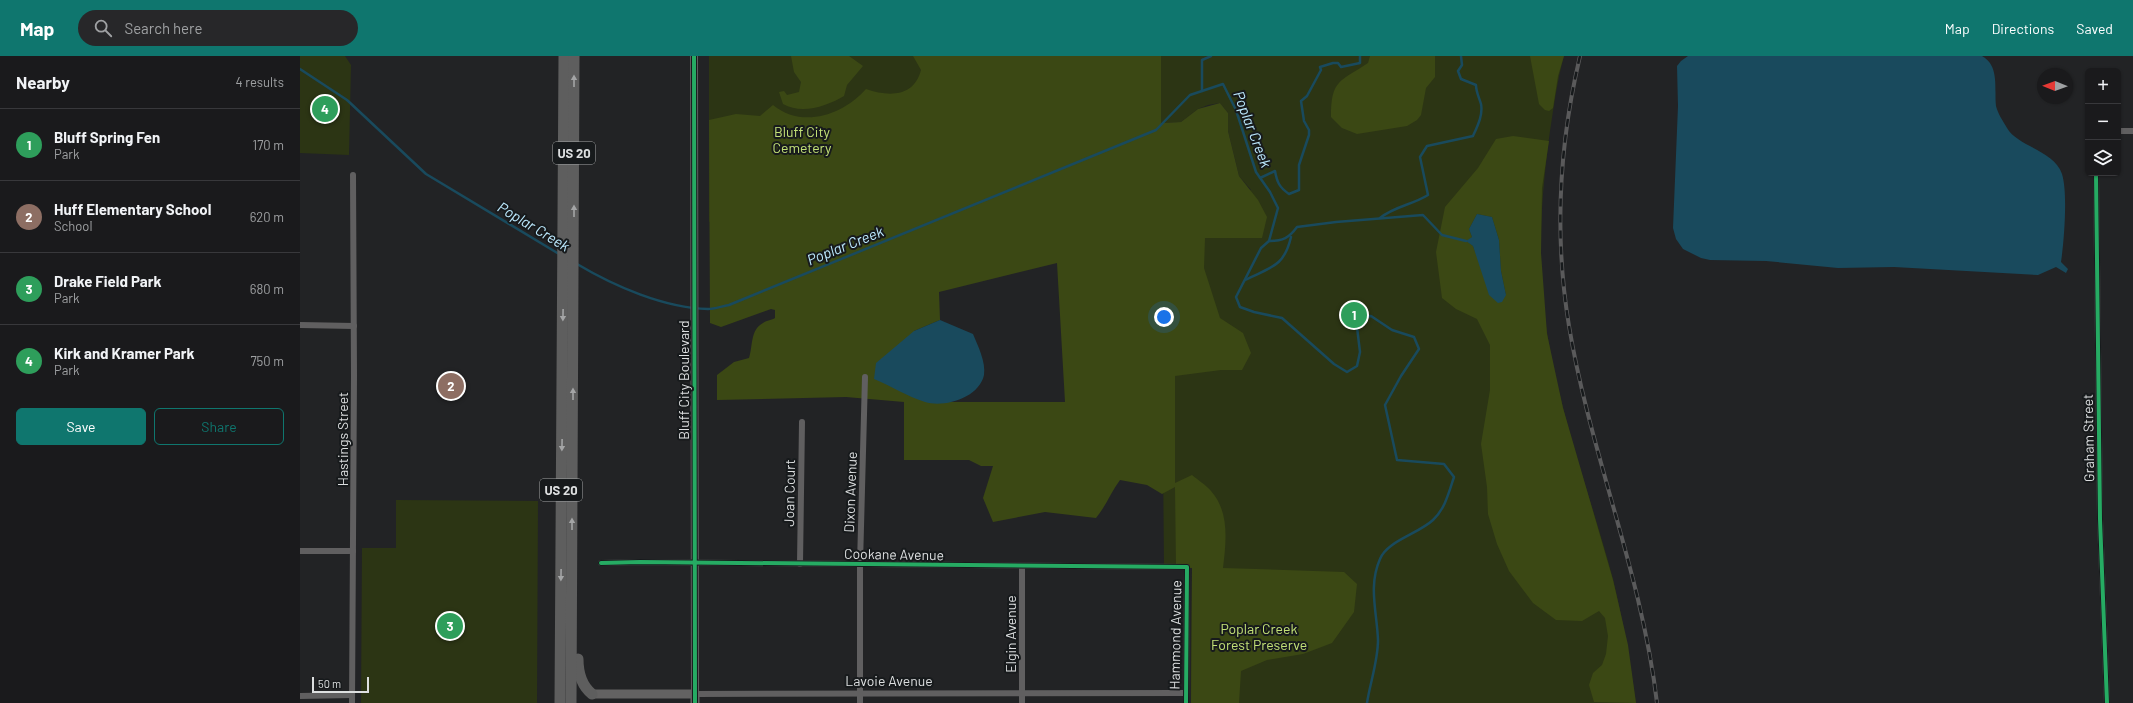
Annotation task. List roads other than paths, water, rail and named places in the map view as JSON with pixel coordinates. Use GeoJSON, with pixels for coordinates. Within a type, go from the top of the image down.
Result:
{"type":"FeatureCollection","features":[{"type":"Feature","properties":{"kind":"highway","name":"US 20"},"geometry":{"type":"LineString","coordinates":[[564,56],[564,240],[568,277],[571,703]]}},
{"type":"Feature","properties":{"kind":"highway","name":"US 20"},"geometry":{"type":"LineString","coordinates":[[560,703],[568,277],[574,250],[574,56]]}},
{"type":"Feature","properties":{"kind":"highway"},"geometry":{"type":"LineString","coordinates":[[571,584],[577,610],[578,671],[592,698]]}},
{"type":"Feature","properties":{"kind":"main road","name":"Lavoie Avenue"},"geometry":{"type":"LineString","coordinates":[[592,698],[695,698]]}},
{"type":"Feature","properties":{"kind":"street","name":"Bluff City Boulevard"},"geometry":{"type":"LineString","coordinates":[[694,56],[695,698]]}},
{"type":"Feature","properties":{"kind":"street"},"geometry":{"type":"LineString","coordinates":[[2121,131],[2133,131]]}},
{"type":"Feature","properties":{"kind":"street","name":"Hastings Street"},"geometry":{"type":"LineString","coordinates":[[352,703],[354,326],[353,175]]}},
{"type":"Feature","properties":{"kind":"street","name":"Graham Street"},"geometry":{"type":"LineString","coordinates":[[2096,176],[2100,519],[2107,703]]}},
{"type":"Feature","properties":{"kind":"street"},"geometry":{"type":"LineString","coordinates":[[300,325],[354,326]]}},
{"type":"Feature","properties":{"kind":"street","name":"Dixon Avenue"},"geometry":{"type":"LineString","coordinates":[[860,703],[860,564],[865,377]]}},
{"type":"Feature","properties":{"kind":"street","name":"Joan Court"},"geometry":{"type":"LineString","coordinates":[[800,564],[802,422]]}},
{"type":"Feature","properties":{"kind":"street"},"geometry":{"type":"LineString","coordinates":[[300,551],[353,551]]}},
{"type":"Feature","properties":{"kind":"street","name":"Cookane Avenue"},"geometry":{"type":"LineString","coordinates":[[601,563],[1187,567]]}},
{"type":"Feature","properties":{"kind":"street","name":"Elgin Avenue"},"geometry":{"type":"LineString","coordinates":[[1022,566],[1022,703]]}},
{"type":"Feature","properties":{"kind":"street","name":"Hammond Avenue"},"geometry":{"type":"LineString","coordinates":[[1186,703],[1187,567]]}},
{"type":"Feature","properties":{"kind":"street","name":"Lavoie Avenue"},"geometry":{"type":"LineString","coordinates":[[695,698],[860,694],[1186,693]]}},
{"type":"Feature","properties":{"kind":"street"},"geometry":{"type":"LineString","coordinates":[[300,696],[352,695]]}},
{"type":"Feature","properties":{"kind":"water"},"geometry":{"type":"Polygon","coordinates":[[[1688,56],[1982,56],[1988,60],[1992,66],[1995,78],[1996,106],[1999,115],[2007,128],[2019,140],[2052,159],[2062,174],[2064,182],[2065,205],[2061,262],[2068,269],[2066,273],[2056,267],[2038,275],[1894,267],[1838,268],[1766,261],[1710,260],[1701,258],[1683,249],[1676,239],[1673,228],[1678,106],[1677,66],[1688,56]]]}},
{"type":"Feature","properties":{"kind":"water"},"geometry":{"type":"Polygon","coordinates":[[[1477,214],[1492,217],[1499,240],[1501,271],[1506,295],[1502,302],[1498,303],[1489,295],[1473,246],[1466,241],[1472,237],[1469,229],[1477,214]]]}},
{"type":"Feature","properties":{"kind":"water"},"geometry":{"type":"Polygon","coordinates":[[[940,320],[973,334],[984,365],[984,375],[981,383],[975,390],[960,399],[951,402],[933,404],[912,397],[874,379],[876,363],[914,331],[940,320]]]}},
{"type":"Feature","properties":{"kind":"waterway"},"geometry":{"type":"LineString","coordinates":[[1202,91],[1202,60],[1211,56]]}},
{"type":"Feature","properties":{"kind":"waterway"},"geometry":{"type":"LineString","coordinates":[[1260,178],[1275,171],[1279,184],[1289,194],[1299,190],[1299,165],[1309,135],[1309,130],[1304,121],[1301,101],[1307,96],[1321,70],[1320,67],[1333,63],[1338,63],[1341,67],[1360,63],[1360,56]]}},
{"type":"Feature","properties":{"kind":"waterway"},"geometry":{"type":"LineString","coordinates":[[1380,218],[1428,195],[1420,157],[1427,146],[1473,136],[1481,116],[1481,104],[1476,85],[1461,79],[1458,71],[1462,65],[1461,56]]}},
{"type":"Feature","properties":{"kind":"waterway","name":"Poplar Creek"},"geometry":{"type":"LineString","coordinates":[[300,69],[347,100],[426,174],[559,254]]}},
{"type":"Feature","properties":{"kind":"waterway","name":"Poplar Creek"},"geometry":{"type":"LineString","coordinates":[[577,264],[623,288],[674,305],[708,309],[729,305],[1156,130],[1190,95],[1223,84],[1236,110],[1256,172],[1270,192],[1278,208],[1269,241],[1261,248],[1236,297],[1240,307],[1254,312],[1282,318],[1334,364],[1347,372],[1357,366],[1360,352],[1356,319],[1371,316],[1392,330],[1414,337],[1419,349],[1401,376],[1385,405],[1397,460],[1444,464],[1454,477],[1446,500],[1437,516],[1427,525],[1389,547],[1380,559],[1376,569],[1374,579],[1374,599],[1378,648],[1367,703]]}},
{"type":"Feature","properties":{"kind":"waterway"},"geometry":{"type":"LineString","coordinates":[[1269,241],[1285,238],[1297,227],[1336,222],[1423,215],[1442,235],[1466,241]]}},
{"type":"Feature","properties":{"kind":"waterway","name":"Poplar Creek"},"geometry":{"type":"LineString","coordinates":[[1245,280],[1275,265],[1285,255],[1291,237]]}},
{"type":"Feature","properties":{"kind":"railway"},"geometry":{"type":"LineString","coordinates":[[1580,56],[1567,123],[1563,157],[1560,224],[1564,292],[1578,373],[1640,608],[1650,655],[1657,703]]}},
{"type":"Feature","properties":{"kind":"place","name":"Kirk and Kramer Park"},"geometry":{"type":"Point","coordinates":[325,109]}},
{"type":"Feature","properties":{"kind":"place","name":"Bluff Spring Fen"},"geometry":{"type":"Point","coordinates":[1354,315]}},
{"type":"Feature","properties":{"kind":"place","name":"Huff Elementary School"},"geometry":{"type":"Point","coordinates":[451,386]}},
{"type":"Feature","properties":{"kind":"place","name":"Drake Field Park"},"geometry":{"type":"Point","coordinates":[450,626]}},
{"type":"Feature","properties":{"kind":"park label","name":"Bluff City Cemetery"},"geometry":{"type":"Point","coordinates":[802,140]}},
{"type":"Feature","properties":{"kind":"park label","name":"Poplar Creek Forest Preserve"},"geometry":{"type":"Point","coordinates":[1259,636]}}]}
